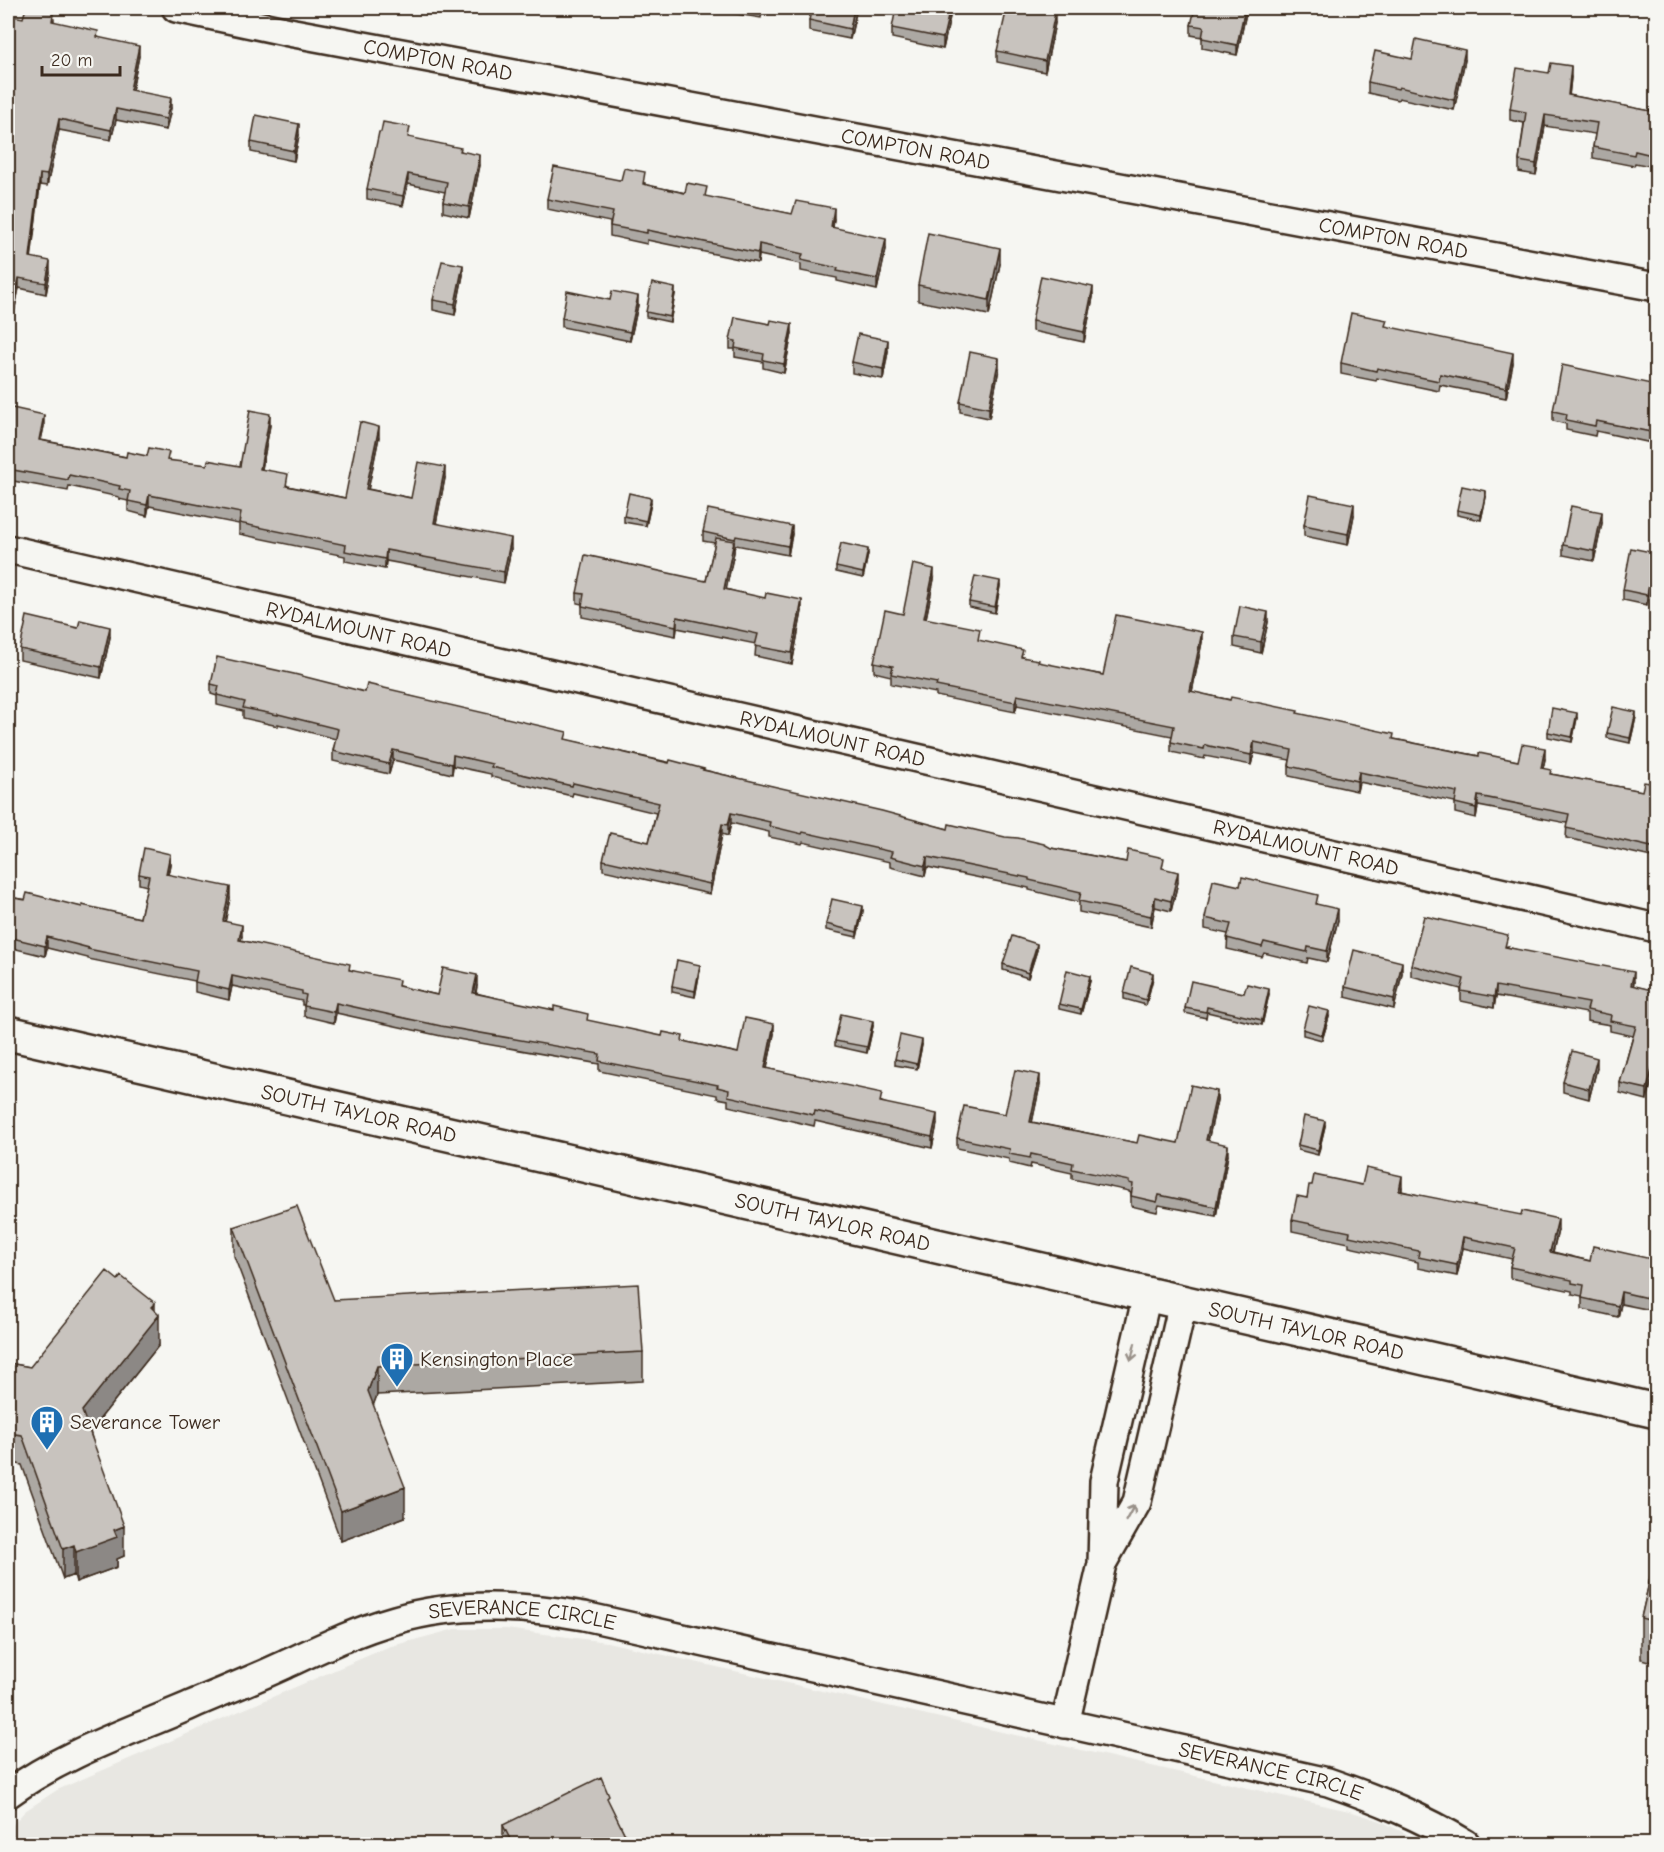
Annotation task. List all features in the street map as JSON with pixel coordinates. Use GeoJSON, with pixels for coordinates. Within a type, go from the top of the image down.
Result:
{"type":"FeatureCollection","features":[{"type":"Feature","properties":{"kind":"main road","name":"SOUTH TAYLOR ROAD"},"geometry":{"type":"LineString","coordinates":[[8,1033],[1656,1412]]}},
{"type":"Feature","properties":{"kind":"street","name":"COMPTON ROAD"},"geometry":{"type":"LineString","coordinates":[[176,8],[306,35],[1656,287]]}},
{"type":"Feature","properties":{"kind":"street","name":"RYDALMOUNT ROAD"},"geometry":{"type":"LineString","coordinates":[[8,549],[1656,928]]}},
{"type":"Feature","properties":{"kind":"street"},"geometry":{"type":"LineString","coordinates":[[1065,1724],[1102,1564],[1104,1481],[1147,1295]]}},
{"type":"Feature","properties":{"kind":"street"},"geometry":{"type":"LineString","coordinates":[[1102,1564],[1137,1502],[1183,1303]]}},
{"type":"Feature","properties":{"kind":"street","name":"SEVERANCE CIRCLE"},"geometry":{"type":"LineString","coordinates":[[8,1794],[25,1781],[75,1755],[345,1637],[396,1619],[451,1610],[495,1607],[546,1609],[1328,1782],[1391,1804],[1443,1830],[1466,1845]]}},
{"type":"Feature","properties":{"kind":"shaded area"},"geometry":{"type":"Polygon","coordinates":[[[455,1629],[506,1629],[607,1642],[1349,1811],[1381,1821],[1426,1844],[8,1844],[8,1830],[25,1811],[57,1790],[388,1647],[455,1629]]]}},
{"type":"Feature","properties":{"kind":"building"},"geometry":{"type":"Polygon","coordinates":[[[26,8],[54,8],[52,21],[98,31],[97,37],[139,46],[130,90],[171,98],[166,119],[116,109],[111,130],[59,119],[47,175],[40,174],[30,257],[50,261],[46,283],[19,278],[8,331],[8,45],[13,16],[23,18],[26,8]]]}},
{"type":"Feature","properties":{"kind":"building"},"geometry":{"type":"Polygon","coordinates":[[[812,8],[854,8],[850,29],[809,20],[812,8]]]}},
{"type":"Feature","properties":{"kind":"building"},"geometry":{"type":"Polygon","coordinates":[[[896,8],[950,8],[943,38],[892,28],[896,8]]]}},
{"type":"Feature","properties":{"kind":"building"},"geometry":{"type":"Polygon","coordinates":[[[1007,8],[1030,8],[1055,13],[1045,61],[997,51],[1007,8]]]}},
{"type":"Feature","properties":{"kind":"building"},"geometry":{"type":"Polygon","coordinates":[[[1195,8],[1245,8],[1237,45],[1202,38],[1204,27],[1191,25],[1195,8]]]}},
{"type":"Feature","properties":{"kind":"building"},"geometry":{"type":"Polygon","coordinates":[[[1416,39],[1465,50],[1454,100],[1368,82],[1375,51],[1412,59],[1416,39]]]}},
{"type":"Feature","properties":{"kind":"building"},"geometry":{"type":"Polygon","coordinates":[[[1551,63],[1571,66],[1568,95],[1656,112],[1656,156],[1635,151],[1634,155],[1593,147],[1597,123],[1545,115],[1536,164],[1519,161],[1526,112],[1510,109],[1517,68],[1549,73],[1551,63]]]}},
{"type":"Feature","properties":{"kind":"building"},"geometry":{"type":"Polygon","coordinates":[[[256,115],[299,124],[294,151],[251,142],[256,115]]]}},
{"type":"Feature","properties":{"kind":"building"},"geometry":{"type":"Polygon","coordinates":[[[383,122],[410,127],[408,137],[461,148],[460,151],[480,155],[469,207],[443,202],[447,182],[408,174],[403,196],[367,189],[383,122]]]}},
{"type":"Feature","properties":{"kind":"building"},"geometry":{"type":"Polygon","coordinates":[[[554,167],[619,180],[621,180],[624,168],[645,172],[643,184],[685,193],[687,183],[707,187],[705,196],[792,214],[796,201],[834,208],[831,227],[886,239],[877,279],[837,271],[838,268],[801,260],[803,254],[759,244],[758,253],[647,230],[647,233],[610,226],[613,212],[547,199],[554,167]]]}},
{"type":"Feature","properties":{"kind":"building"},"geometry":{"type":"Polygon","coordinates":[[[928,233],[1000,248],[989,300],[918,285],[928,233]]]}},
{"type":"Feature","properties":{"kind":"building"},"geometry":{"type":"Polygon","coordinates":[[[442,261],[463,265],[455,304],[433,300],[442,261]]]}},
{"type":"Feature","properties":{"kind":"building"},"geometry":{"type":"Polygon","coordinates":[[[1041,276],[1093,287],[1084,332],[1032,321],[1041,276]]]}},
{"type":"Feature","properties":{"kind":"building"},"geometry":{"type":"Polygon","coordinates":[[[652,283],[675,288],[670,317],[646,312],[652,283]]]}},
{"type":"Feature","properties":{"kind":"building"},"geometry":{"type":"Polygon","coordinates":[[[567,291],[610,300],[612,291],[638,296],[630,332],[562,318],[567,291]]]}},
{"type":"Feature","properties":{"kind":"building"},"geometry":{"type":"Polygon","coordinates":[[[1351,313],[1387,320],[1385,326],[1513,353],[1506,388],[1440,374],[1439,381],[1341,363],[1351,313]]]}},
{"type":"Feature","properties":{"kind":"building"},"geometry":{"type":"Polygon","coordinates":[[[735,317],[770,324],[771,320],[792,324],[784,364],[763,360],[764,354],[735,348],[736,341],[730,340],[735,317]]]}},
{"type":"Feature","properties":{"kind":"building"},"geometry":{"type":"Polygon","coordinates":[[[858,334],[888,340],[883,369],[852,362],[858,334]]]}},
{"type":"Feature","properties":{"kind":"building"},"geometry":{"type":"Polygon","coordinates":[[[970,352],[999,358],[989,408],[960,402],[970,352]]]}},
{"type":"Feature","properties":{"kind":"building"},"geometry":{"type":"Polygon","coordinates":[[[1562,365],[1656,385],[1656,433],[1596,421],[1595,426],[1566,420],[1567,414],[1553,411],[1562,365]]]}},
{"type":"Feature","properties":{"kind":"building"},"geometry":{"type":"Polygon","coordinates":[[[8,407],[44,415],[39,440],[126,457],[127,452],[147,456],[149,448],[169,452],[167,460],[207,465],[208,460],[240,466],[250,410],[270,414],[260,469],[288,474],[286,486],[345,498],[360,422],[379,427],[366,489],[411,498],[418,462],[445,467],[434,523],[511,538],[504,572],[386,550],[385,559],[345,551],[346,545],[239,523],[241,513],[149,495],[147,505],[128,501],[130,491],[119,489],[120,486],[69,475],[68,480],[8,469],[8,407]]]}},
{"type":"Feature","properties":{"kind":"building"},"geometry":{"type":"Polygon","coordinates":[[[1462,486],[1486,491],[1481,515],[1457,510],[1462,486]]]}},
{"type":"Feature","properties":{"kind":"building"},"geometry":{"type":"Polygon","coordinates":[[[629,493],[651,498],[646,521],[624,516],[629,493]]]}},
{"type":"Feature","properties":{"kind":"building"},"geometry":{"type":"Polygon","coordinates":[[[1310,495],[1354,504],[1348,534],[1304,525],[1310,495]]]}},
{"type":"Feature","properties":{"kind":"building"},"geometry":{"type":"Polygon","coordinates":[[[1571,506],[1602,512],[1594,551],[1563,545],[1571,506]]]}},
{"type":"Feature","properties":{"kind":"building"},"geometry":{"type":"Polygon","coordinates":[[[708,509],[792,526],[788,546],[703,532],[708,509]]]}},
{"type":"Feature","properties":{"kind":"building"},"geometry":{"type":"Polygon","coordinates":[[[716,538],[734,541],[724,589],[765,598],[766,593],[802,600],[792,653],[755,646],[758,634],[677,617],[676,626],[582,606],[584,594],[577,593],[585,555],[706,581],[716,538]]]}},
{"type":"Feature","properties":{"kind":"building"},"geometry":{"type":"Polygon","coordinates":[[[841,543],[868,549],[863,573],[836,567],[841,543]]]}},
{"type":"Feature","properties":{"kind":"building"},"geometry":{"type":"Polygon","coordinates":[[[1631,548],[1656,553],[1656,581],[1650,580],[1647,595],[1623,590],[1631,548]]]}},
{"type":"Feature","properties":{"kind":"building"},"geometry":{"type":"Polygon","coordinates":[[[913,564],[934,569],[924,618],[980,629],[978,640],[1023,650],[1021,657],[1103,675],[1116,615],[1202,632],[1190,691],[1298,711],[1297,713],[1394,734],[1393,739],[1479,756],[1479,753],[1518,761],[1522,744],[1545,748],[1541,768],[1551,770],[1550,774],[1642,791],[1644,782],[1656,784],[1656,848],[1566,828],[1569,814],[1478,796],[1476,808],[1455,803],[1457,792],[1359,772],[1357,781],[1289,766],[1292,750],[1254,742],[1251,755],[1205,745],[1204,749],[1171,742],[1174,726],[1017,695],[1015,702],[891,674],[893,666],[874,662],[885,610],[903,614],[913,564]]]}},
{"type":"Feature","properties":{"kind":"building"},"geometry":{"type":"Polygon","coordinates":[[[975,576],[1000,581],[995,607],[969,602],[975,576]]]}},
{"type":"Feature","properties":{"kind":"building"},"geometry":{"type":"Polygon","coordinates":[[[1240,606],[1268,612],[1261,642],[1234,637],[1240,606]]]}},
{"type":"Feature","properties":{"kind":"building"},"geometry":{"type":"Polygon","coordinates":[[[27,616],[78,628],[80,620],[110,627],[101,667],[20,649],[27,616]]]}},
{"type":"Feature","properties":{"kind":"building"},"geometry":{"type":"Polygon","coordinates":[[[217,657],[365,692],[367,684],[406,693],[406,695],[567,732],[565,739],[669,763],[670,760],[948,829],[949,824],[1044,844],[1051,848],[1126,862],[1128,850],[1164,858],[1162,868],[1178,872],[1171,901],[1155,897],[1151,916],[1079,901],[1081,892],[1029,880],[1029,878],[927,857],[925,866],[890,857],[892,852],[803,832],[802,834],[769,826],[770,822],[731,813],[728,825],[722,824],[710,884],[603,860],[610,833],[649,842],[659,803],[573,783],[572,786],[491,767],[492,764],[453,755],[452,764],[393,750],[389,764],[333,751],[338,729],[243,708],[245,702],[217,695],[219,686],[211,684],[217,657]]]}},
{"type":"Feature","properties":{"kind":"building"},"geometry":{"type":"Polygon","coordinates":[[[1613,707],[1636,712],[1630,738],[1607,733],[1613,707]]]}},
{"type":"Feature","properties":{"kind":"building"},"geometry":{"type":"Polygon","coordinates":[[[1552,708],[1577,713],[1572,737],[1548,732],[1552,708]]]}},
{"type":"Feature","properties":{"kind":"building"},"geometry":{"type":"Polygon","coordinates":[[[144,848],[170,854],[166,874],[230,887],[223,921],[242,925],[239,940],[350,964],[349,970],[399,980],[398,986],[437,995],[443,968],[477,975],[473,993],[554,1010],[554,1006],[588,1014],[587,1020],[662,1036],[663,1032],[683,1036],[682,1041],[738,1053],[745,1018],[774,1024],[765,1068],[882,1093],[880,1102],[937,1114],[932,1137],[815,1111],[814,1115],[728,1096],[729,1090],[717,1087],[718,1085],[599,1061],[600,1054],[441,1026],[336,1003],[334,1012],[304,1006],[306,995],[302,994],[302,991],[232,976],[229,990],[195,982],[197,971],[88,949],[47,937],[45,946],[8,937],[8,897],[25,900],[27,893],[140,918],[149,876],[139,874],[144,848]]]}},
{"type":"Feature","properties":{"kind":"building"},"geometry":{"type":"Polygon","coordinates":[[[1242,877],[1318,895],[1316,904],[1338,909],[1327,951],[1308,947],[1307,952],[1264,942],[1262,947],[1227,938],[1231,924],[1205,918],[1213,880],[1240,886],[1242,877]]]}},
{"type":"Feature","properties":{"kind":"building"},"geometry":{"type":"Polygon","coordinates":[[[832,899],[863,906],[857,932],[826,924],[832,899]]]}},
{"type":"Feature","properties":{"kind":"building"},"geometry":{"type":"Polygon","coordinates":[[[1424,916],[1508,935],[1505,947],[1634,972],[1631,985],[1656,991],[1656,1054],[1647,1089],[1620,1083],[1636,1026],[1610,1021],[1611,1015],[1587,1010],[1589,1003],[1496,986],[1494,997],[1461,991],[1464,979],[1411,965],[1424,916]]]}},
{"type":"Feature","properties":{"kind":"building"},"geometry":{"type":"Polygon","coordinates":[[[1012,936],[1037,944],[1028,973],[1003,964],[1012,936]]]}},
{"type":"Feature","properties":{"kind":"building"},"geometry":{"type":"Polygon","coordinates":[[[1354,950],[1402,962],[1394,999],[1345,987],[1354,950]]]}},
{"type":"Feature","properties":{"kind":"building"},"geometry":{"type":"Polygon","coordinates":[[[677,960],[700,965],[695,991],[672,986],[677,960]]]}},
{"type":"Feature","properties":{"kind":"building"},"geometry":{"type":"Polygon","coordinates":[[[1131,967],[1153,973],[1146,1000],[1124,993],[1131,967]]]}},
{"type":"Feature","properties":{"kind":"building"},"geometry":{"type":"Polygon","coordinates":[[[1067,970],[1090,976],[1081,1009],[1059,1004],[1067,970]]]}},
{"type":"Feature","properties":{"kind":"building"},"geometry":{"type":"Polygon","coordinates":[[[1191,981],[1244,993],[1247,984],[1269,989],[1262,1020],[1207,1007],[1206,1012],[1185,1008],[1191,981]]]}},
{"type":"Feature","properties":{"kind":"building"},"geometry":{"type":"Polygon","coordinates":[[[1309,1006],[1329,1011],[1322,1035],[1303,1029],[1309,1006]]]}},
{"type":"Feature","properties":{"kind":"building"},"geometry":{"type":"Polygon","coordinates":[[[841,1014],[873,1021],[867,1047],[835,1041],[841,1014]]]}},
{"type":"Feature","properties":{"kind":"building"},"geometry":{"type":"Polygon","coordinates":[[[900,1035],[922,1040],[917,1064],[895,1059],[900,1035]]]}},
{"type":"Feature","properties":{"kind":"building"},"geometry":{"type":"Polygon","coordinates":[[[1572,1051],[1597,1058],[1589,1089],[1563,1082],[1572,1051]]]}},
{"type":"Feature","properties":{"kind":"building"},"geometry":{"type":"Polygon","coordinates":[[[1015,1070],[1040,1075],[1030,1122],[1137,1143],[1139,1135],[1178,1143],[1191,1085],[1217,1091],[1206,1140],[1228,1145],[1216,1207],[1159,1195],[1157,1202],[1131,1196],[1133,1184],[1129,1181],[1072,1169],[1073,1163],[1031,1154],[1030,1158],[1009,1154],[1010,1149],[957,1138],[964,1106],[1005,1114],[1015,1070]]]}},
{"type":"Feature","properties":{"kind":"building"},"geometry":{"type":"Polygon","coordinates":[[[1304,1116],[1325,1121],[1318,1150],[1298,1145],[1304,1116]]]}},
{"type":"Feature","properties":{"kind":"building"},"geometry":{"type":"Polygon","coordinates":[[[1366,1168],[1402,1176],[1399,1191],[1521,1215],[1522,1211],[1558,1219],[1550,1252],[1590,1261],[1593,1246],[1656,1260],[1656,1300],[1621,1292],[1618,1306],[1582,1298],[1584,1285],[1572,1283],[1572,1280],[1510,1267],[1515,1248],[1463,1237],[1457,1265],[1418,1257],[1419,1251],[1349,1236],[1350,1232],[1292,1220],[1297,1196],[1307,1198],[1309,1185],[1312,1185],[1314,1175],[1362,1185],[1366,1168]]]}},
{"type":"Feature","properties":{"kind":"building","name":"Kensington Place"},"geometry":{"type":"Polygon","coordinates":[[[297,1206],[334,1300],[638,1284],[643,1352],[377,1366],[368,1391],[405,1487],[341,1511],[234,1227],[297,1206]]]}},
{"type":"Feature","properties":{"kind":"building","name":"Severance Tower"},"geometry":{"type":"Polygon","coordinates":[[[107,1271],[118,1280],[121,1276],[155,1303],[151,1307],[159,1315],[82,1411],[124,1526],[114,1530],[117,1537],[76,1552],[74,1545],[63,1549],[22,1435],[8,1433],[8,1363],[30,1367],[107,1271]]]}},
{"type":"Feature","properties":{"kind":"building"},"geometry":{"type":"Polygon","coordinates":[[[1656,1552],[1656,1622],[1641,1618],[1656,1552]]]}},
{"type":"Feature","properties":{"kind":"building"},"geometry":{"type":"Polygon","coordinates":[[[601,1777],[609,1796],[607,1798],[630,1845],[513,1845],[503,1825],[601,1777]]]}},
{"type":"Feature","properties":{"kind":"place","name":"Kensington Place"},"geometry":{"type":"Point","coordinates":[397,1388]}},
{"type":"Feature","properties":{"kind":"place","name":"Severance Tower"},"geometry":{"type":"Point","coordinates":[47,1451]}}]}
